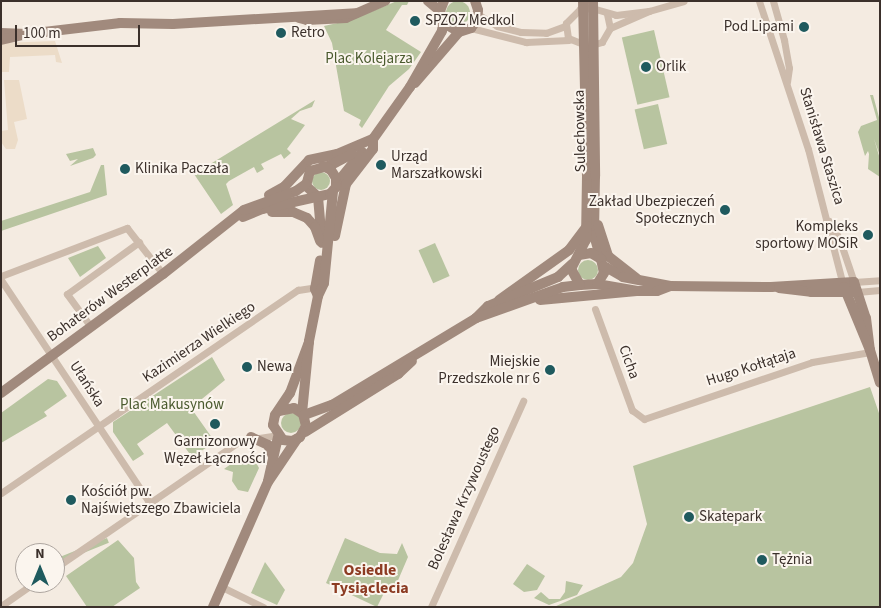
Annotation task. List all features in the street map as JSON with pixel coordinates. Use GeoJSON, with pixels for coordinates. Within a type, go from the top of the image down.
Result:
{"type":"FeatureCollection","features":[{"type":"Feature","properties":{"kind":"street"},"geometry":{"type":"LineString","coordinates":[[1,33],[27,34],[142,24],[298,17],[307,20],[337,19],[385,1]]}},
{"type":"Feature","properties":{"kind":"street"},"geometry":{"type":"LineString","coordinates":[[410,87],[442,32],[442,6],[428,1]]}},
{"type":"Feature","properties":{"kind":"street"},"geometry":{"type":"LineString","coordinates":[[474,1],[479,15],[497,26],[521,32],[546,33],[565,26]]}},
{"type":"Feature","properties":{"kind":"street","name":"Sulechowska"},"geometry":{"type":"LineString","coordinates":[[583,1],[592,224],[602,262]]}},
{"type":"Feature","properties":{"kind":"street","name":"Sulechowska"},"geometry":{"type":"LineString","coordinates":[[591,176],[593,1]]}},
{"type":"Feature","properties":{"kind":"street"},"geometry":{"type":"LineString","coordinates":[[610,28],[649,11],[684,1]]}},
{"type":"Feature","properties":{"kind":"street","name":"Stanisława Staszica"},"geometry":{"type":"LineString","coordinates":[[759,1],[787,83],[828,218],[830,240],[845,292],[870,351],[880,383]]}},
{"type":"Feature","properties":{"kind":"street","name":"Stanisława Staszica"},"geometry":{"type":"LineString","coordinates":[[773,1],[784,40],[789,68],[787,83]]}},
{"type":"Feature","properties":{"kind":"street"},"geometry":{"type":"LineString","coordinates":[[569,40],[565,26],[569,17],[580,9],[592,8],[607,14],[649,11]]}},
{"type":"Feature","properties":{"kind":"street"},"geometry":{"type":"LineString","coordinates":[[318,197],[335,187],[348,166],[371,140],[410,87],[459,32],[471,28],[526,42],[569,40],[580,46],[595,46],[607,37],[610,28],[607,14]]}},
{"type":"Feature","properties":{"kind":"street"},"geometry":{"type":"LineString","coordinates":[[471,28],[479,15]]}},
{"type":"Feature","properties":{"kind":"street"},"geometry":{"type":"LineString","coordinates":[[443,23],[459,32]]}},
{"type":"Feature","properties":{"kind":"street"},"geometry":{"type":"LineString","coordinates":[[1,40],[16,39],[27,34]]}},
{"type":"Feature","properties":{"kind":"street"},"geometry":{"type":"LineString","coordinates":[[213,607],[268,482],[301,435],[303,414],[301,394],[317,291],[321,246],[318,197],[306,184],[310,171],[342,160],[371,140]]}},
{"type":"Feature","properties":{"kind":"street"},"geometry":{"type":"LineString","coordinates":[[260,202],[285,186],[310,160],[344,152],[371,140]]}},
{"type":"Feature","properties":{"kind":"street"},"geometry":{"type":"LineString","coordinates":[[327,260],[331,256],[346,184],[373,149],[371,140]]}},
{"type":"Feature","properties":{"kind":"street"},"geometry":{"type":"LineString","coordinates":[[317,291],[322,291],[335,187],[332,170],[323,166]]}},
{"type":"Feature","properties":{"kind":"street","name":"Bohaterów Westerplatte"},"geometry":{"type":"LineString","coordinates":[[1,393],[235,220],[244,210],[260,202],[290,194],[306,184]]}},
{"type":"Feature","properties":{"kind":"street","name":"Bohaterów Westerplatte"},"geometry":{"type":"LineString","coordinates":[[235,220],[254,213],[318,197]]}},
{"type":"Feature","properties":{"kind":"street"},"geometry":{"type":"LineString","coordinates":[[254,213],[293,212],[307,218],[315,227],[321,246]]}},
{"type":"Feature","properties":{"kind":"street","name":"Stanisława Staszica"},"geometry":{"type":"LineString","coordinates":[[828,218],[839,238],[866,318],[870,351]]}},
{"type":"Feature","properties":{"kind":"street"},"geometry":{"type":"LineString","coordinates":[[279,411],[288,407],[303,414],[332,405],[390,368],[420,354],[476,318],[569,250],[592,224],[608,256],[637,280]]}},
{"type":"Feature","properties":{"kind":"street","name":"Sulechowska"},"geometry":{"type":"LineString","coordinates":[[576,259],[584,248],[592,224]]}},
{"type":"Feature","properties":{"kind":"street"},"geometry":{"type":"LineString","coordinates":[[1,278],[126,228],[163,274]]}},
{"type":"Feature","properties":{"kind":"street"},"geometry":{"type":"LineString","coordinates":[[91,327],[67,294],[139,242]]}},
{"type":"Feature","properties":{"kind":"street"},"geometry":{"type":"LineString","coordinates":[[499,300],[558,277],[576,259],[591,253],[617,275],[670,286],[771,287],[842,281],[856,287],[880,290]]}},
{"type":"Feature","properties":{"kind":"street"},"geometry":{"type":"LineString","coordinates":[[576,259],[572,275],[580,285]]}},
{"type":"Feature","properties":{"kind":"street"},"geometry":{"type":"LineString","coordinates":[[596,284],[603,276],[602,262]]}},
{"type":"Feature","properties":{"kind":"street","name":"Ułańska"},"geometry":{"type":"LineString","coordinates":[[1,278],[150,503]]}},
{"type":"Feature","properties":{"kind":"street"},"geometry":{"type":"LineString","coordinates":[[771,287],[811,292],[845,292],[880,280]]}},
{"type":"Feature","properties":{"kind":"street"},"geometry":{"type":"LineString","coordinates":[[476,318],[572,284],[596,284],[637,291]]}},
{"type":"Feature","properties":{"kind":"street"},"geometry":{"type":"LineString","coordinates":[[529,300],[657,291],[670,286]]}},
{"type":"Feature","properties":{"kind":"street","name":"Kazimierza Wielkiego"},"geometry":{"type":"LineString","coordinates":[[1,493],[298,290],[317,291]]}},
{"type":"Feature","properties":{"kind":"street","name":"Cicha"},"geometry":{"type":"LineString","coordinates":[[595,309],[632,410],[644,419]]}},
{"type":"Feature","properties":{"kind":"street"},"geometry":{"type":"LineString","coordinates":[[268,482],[277,436],[273,425],[290,393],[309,341]]}},
{"type":"Feature","properties":{"kind":"street","name":"Hugo Kołłątaja"},"geometry":{"type":"LineString","coordinates":[[644,419],[812,362],[870,351]]}},
{"type":"Feature","properties":{"kind":"street"},"geometry":{"type":"LineString","coordinates":[[65,561],[251,437],[277,436],[287,441],[301,435],[398,374],[420,354]]}},
{"type":"Feature","properties":{"kind":"street","name":"Bolesława Krzywoustego"},"geometry":{"type":"LineString","coordinates":[[431,607],[523,401]]}},
{"type":"Feature","properties":{"kind":"street"},"geometry":{"type":"LineString","coordinates":[[251,437],[268,445],[273,456]]}},
{"type":"Feature","properties":{"kind":"street"},"geometry":{"type":"LineString","coordinates":[[222,587],[263,607]]}},
{"type":"Feature","properties":{"kind":"street"},"geometry":{"type":"LineString","coordinates":[[1,606],[20,593]]}},
{"type":"Feature","properties":{"kind":"green space","name":"Plac Kolejarza"},"geometry":{"type":"Polygon","coordinates":[[[397,1],[409,1],[407,5],[402,5],[386,30],[421,52],[409,69],[389,86],[362,128],[359,125],[361,120],[344,111],[332,43],[324,26],[351,20],[397,1]]]}},
{"type":"Feature","properties":{"kind":"green space"},"geometry":{"type":"Polygon","coordinates":[[[458,1],[466,5],[470,13],[466,21],[458,25],[450,21],[446,13],[450,5],[458,1]]]}},
{"type":"Feature","properties":{"kind":"green space","name":"Orlik"},"geometry":{"type":"Polygon","coordinates":[[[654,30],[670,97],[637,105],[622,37],[654,30]]]}},
{"type":"Feature","properties":{"kind":"green space"},"geometry":{"type":"Polygon","coordinates":[[[870,95],[873,95],[880,121],[880,156],[874,139],[880,159],[880,177],[868,169],[869,154],[868,151],[865,156],[858,132],[861,126],[877,120],[870,95]]]}},
{"type":"Feature","properties":{"kind":"green space"},"geometry":{"type":"Polygon","coordinates":[[[315,100],[312,107],[300,111],[291,119],[305,125],[287,149],[291,153],[284,159],[281,154],[261,164],[264,169],[257,173],[254,167],[226,184],[233,205],[221,214],[194,174],[315,100]]]}},
{"type":"Feature","properties":{"kind":"green space"},"geometry":{"type":"Polygon","coordinates":[[[658,104],[667,144],[644,149],[635,109],[658,104]]]}},
{"type":"Feature","properties":{"kind":"green space"},"geometry":{"type":"Polygon","coordinates":[[[93,148],[96,155],[93,158],[70,166],[78,159],[70,161],[66,154],[93,148]]]}},
{"type":"Feature","properties":{"kind":"green space"},"geometry":{"type":"Polygon","coordinates":[[[101,165],[104,165],[107,195],[1,231],[1,221],[90,192],[101,165]]]}},
{"type":"Feature","properties":{"kind":"green space"},"geometry":{"type":"Polygon","coordinates":[[[317,172],[325,172],[330,177],[328,188],[317,190],[312,185],[312,177],[317,172]]]}},
{"type":"Feature","properties":{"kind":"green space"},"geometry":{"type":"Polygon","coordinates":[[[435,243],[450,276],[433,283],[419,250],[435,243]]]}},
{"type":"Feature","properties":{"kind":"green space"},"geometry":{"type":"Polygon","coordinates":[[[98,246],[106,258],[80,277],[68,258],[98,246]]]}},
{"type":"Feature","properties":{"kind":"green space"},"geometry":{"type":"Polygon","coordinates":[[[588,260],[595,263],[598,270],[595,277],[588,280],[581,277],[578,270],[581,263],[588,260]]]}},
{"type":"Feature","properties":{"kind":"green space","name":"Plac Makusynów"},"geometry":{"type":"Polygon","coordinates":[[[212,357],[225,380],[191,408],[215,442],[192,457],[167,423],[137,444],[144,454],[133,461],[113,432],[113,422],[212,357]]]}},
{"type":"Feature","properties":{"kind":"green space"},"geometry":{"type":"Polygon","coordinates":[[[48,379],[57,381],[67,396],[44,412],[47,416],[1,443],[1,413],[48,379]]]}},
{"type":"Feature","properties":{"kind":"green space"},"geometry":{"type":"Polygon","coordinates":[[[870,387],[880,416],[880,607],[554,607],[621,577],[633,563],[647,524],[633,466],[870,387]]]}},
{"type":"Feature","properties":{"kind":"green space"},"geometry":{"type":"Polygon","coordinates":[[[287,413],[295,413],[301,419],[301,427],[295,433],[287,433],[281,427],[281,419],[287,413]]]}},
{"type":"Feature","properties":{"kind":"green space"},"geometry":{"type":"Polygon","coordinates":[[[245,454],[252,455],[259,468],[248,492],[238,490],[232,481],[233,472],[224,469],[245,454]]]}},
{"type":"Feature","properties":{"kind":"green space"},"geometry":{"type":"Polygon","coordinates":[[[107,538],[109,543],[65,560],[65,555],[107,538]]]}},
{"type":"Feature","properties":{"kind":"green space"},"geometry":{"type":"Polygon","coordinates":[[[345,538],[380,553],[397,554],[402,543],[408,557],[393,592],[386,589],[377,607],[326,583],[345,538]]]}},
{"type":"Feature","properties":{"kind":"green space"},"geometry":{"type":"Polygon","coordinates":[[[118,540],[134,558],[136,582],[140,588],[112,607],[87,607],[66,576],[118,540]]]}},
{"type":"Feature","properties":{"kind":"green space"},"geometry":{"type":"Polygon","coordinates":[[[265,562],[285,590],[277,605],[251,593],[265,562]]]}},
{"type":"Feature","properties":{"kind":"green space"},"geometry":{"type":"Polygon","coordinates":[[[527,564],[545,576],[537,590],[524,592],[513,584],[527,564]]]}},
{"type":"Feature","properties":{"kind":"green space"},"geometry":{"type":"Polygon","coordinates":[[[566,581],[583,585],[577,595],[549,605],[534,598],[541,592],[549,599],[560,599],[565,592],[566,581]]]}},
{"type":"Feature","properties":{"kind":"shaded area"},"geometry":{"type":"Polygon","coordinates":[[[55,41],[62,63],[56,62],[55,55],[10,57],[9,72],[1,72],[1,43],[55,41]]]}},
{"type":"Feature","properties":{"kind":"shaded area"},"geometry":{"type":"Polygon","coordinates":[[[4,80],[19,80],[27,119],[14,122],[18,140],[15,149],[6,149],[1,142],[1,131],[8,130],[4,80]]]}},
{"type":"Feature","properties":{"kind":"place","name":"SPZOZ Medkol"},"geometry":{"type":"Point","coordinates":[415,21]}},
{"type":"Feature","properties":{"kind":"place","name":"Pod Lipami"},"geometry":{"type":"Point","coordinates":[804,27]}},
{"type":"Feature","properties":{"kind":"place","name":"Retro"},"geometry":{"type":"Point","coordinates":[281,33]}},
{"type":"Feature","properties":{"kind":"place","name":"Orlik"},"geometry":{"type":"Point","coordinates":[646,67]}},
{"type":"Feature","properties":{"kind":"place","name":"Urząd Marszałkowski"},"geometry":{"type":"Point","coordinates":[381,165]}},
{"type":"Feature","properties":{"kind":"place","name":"Klinika Paczała"},"geometry":{"type":"Point","coordinates":[125,169]}},
{"type":"Feature","properties":{"kind":"place","name":"Zakład Ubezpieczeń Społecznych"},"geometry":{"type":"Point","coordinates":[725,210]}},
{"type":"Feature","properties":{"kind":"place","name":"Kompleks sportowy MOSiR"},"geometry":{"type":"Point","coordinates":[868,235]}},
{"type":"Feature","properties":{"kind":"place","name":"Newa"},"geometry":{"type":"Point","coordinates":[247,367]}},
{"type":"Feature","properties":{"kind":"place","name":"Miejskie Przedszkole nr 6"},"geometry":{"type":"Point","coordinates":[550,370]}},
{"type":"Feature","properties":{"kind":"place","name":"Garnizonowy Węzeł Łączności"},"geometry":{"type":"Point","coordinates":[215,424]}},
{"type":"Feature","properties":{"kind":"place","name":"Kościół pw. Najświętszego Zbawiciela"},"geometry":{"type":"Point","coordinates":[71,500]}},
{"type":"Feature","properties":{"kind":"place","name":"Skatepark"},"geometry":{"type":"Point","coordinates":[689,517]}},
{"type":"Feature","properties":{"kind":"place","name":"Tężnia"},"geometry":{"type":"Point","coordinates":[762,560]}},
{"type":"Feature","properties":{"kind":"district","name":"Osiedle Tysiąclecia"},"geometry":{"type":"Point","coordinates":[370,579]}}]}
